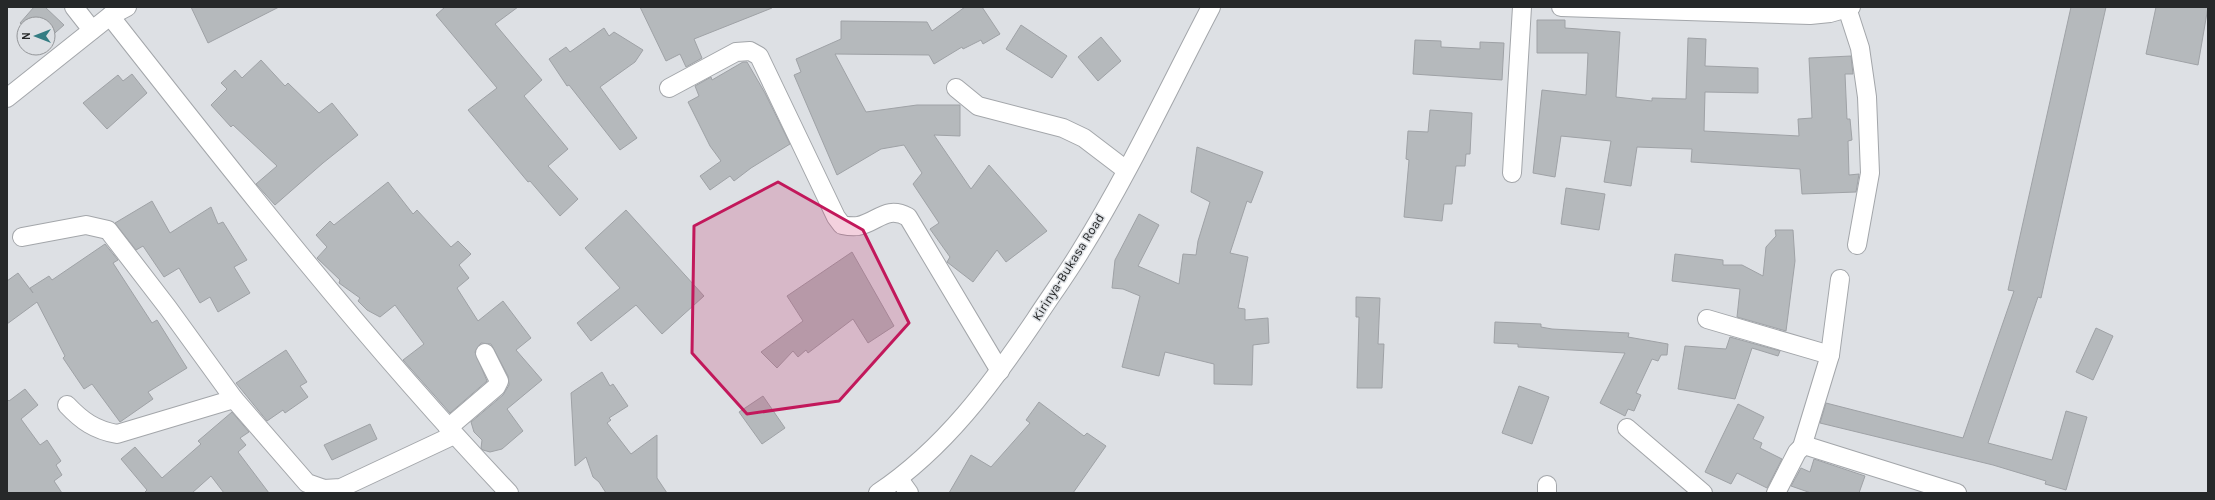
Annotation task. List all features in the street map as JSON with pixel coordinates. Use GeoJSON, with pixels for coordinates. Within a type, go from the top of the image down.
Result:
{"type":"FeatureCollection","features":[{"type":"Feature","properties":{"kind":"street"},"geometry":{"type":"LineString","coordinates":[[74,7],[92,30]]}},
{"type":"Feature","properties":{"kind":"street"},"geometry":{"type":"LineString","coordinates":[[7,98],[110,16],[127,7]]}},
{"type":"Feature","properties":{"kind":"street","name":"Kirinya-Bukasa Road"},"geometry":{"type":"LineString","coordinates":[[878,493],[904,486],[936,446],[963,418],[1000,371],[1080,252],[1126,170],[1211,7]]}},
{"type":"Feature","properties":{"kind":"street"},"geometry":{"type":"LineString","coordinates":[[1512,173],[1522,7]]}},
{"type":"Feature","properties":{"kind":"street"},"geometry":{"type":"LineString","coordinates":[[1561,7],[1810,15],[1830,13],[1849,8],[1860,48],[1867,97],[1870,173],[1857,245]]}},
{"type":"Feature","properties":{"kind":"street"},"geometry":{"type":"LineString","coordinates":[[110,16],[210,144],[344,309],[451,432],[508,493]]}},
{"type":"Feature","properties":{"kind":"street"},"geometry":{"type":"LineString","coordinates":[[669,88],[736,52],[750,51],[759,56],[836,217],[842,225],[859,226],[889,213],[899,212],[908,217],[1000,371]]}},
{"type":"Feature","properties":{"kind":"street"},"geometry":{"type":"LineString","coordinates":[[956,88],[978,106],[1029,118],[1077,135],[1126,170]]}},
{"type":"Feature","properties":{"kind":"street"},"geometry":{"type":"LineString","coordinates":[[22,237],[86,224],[108,230],[168,308],[234,399],[307,483],[324,489],[341,488],[451,432],[496,387],[500,381],[485,353]]}},
{"type":"Feature","properties":{"kind":"street"},"geometry":{"type":"LineString","coordinates":[[1776,493],[1797,452],[1802,447],[1830,355],[1840,279]]}},
{"type":"Feature","properties":{"kind":"street"},"geometry":{"type":"LineString","coordinates":[[1707,319],[1830,355]]}},
{"type":"Feature","properties":{"kind":"street"},"geometry":{"type":"LineString","coordinates":[[67,405],[80,419],[105,432],[117,434],[234,399]]}},
{"type":"Feature","properties":{"kind":"street"},"geometry":{"type":"LineString","coordinates":[[1627,428],[1703,493]]}},
{"type":"Feature","properties":{"kind":"street"},"geometry":{"type":"LineString","coordinates":[[1802,447],[1807,446],[1958,493]]}},
{"type":"Feature","properties":{"kind":"highlighted area"},"geometry":{"type":"Polygon","coordinates":[[[778,182],[863,230],[909,323],[839,401],[747,414],[692,353],[694,226],[778,182]]]}},
{"type":"Feature","properties":{"kind":"building"},"geometry":{"type":"Polygon","coordinates":[[[34,7],[45,7],[54,16],[26,16],[34,7]]]}},
{"type":"Feature","properties":{"kind":"building"},"geometry":{"type":"Polygon","coordinates":[[[191,7],[279,7],[208,43],[191,7]]]}},
{"type":"Feature","properties":{"kind":"building"},"geometry":{"type":"Polygon","coordinates":[[[445,7],[518,7],[495,24],[542,80],[524,96],[568,149],[548,166],[578,199],[560,216],[530,181],[528,182],[468,110],[497,88],[436,15],[445,7]]]}},
{"type":"Feature","properties":{"kind":"building"},"geometry":{"type":"Polygon","coordinates":[[[640,7],[772,8],[694,39],[702,58],[686,67],[680,54],[666,61],[640,7]]]}},
{"type":"Feature","properties":{"kind":"building"},"geometry":{"type":"Polygon","coordinates":[[[965,7],[982,7],[1000,34],[983,44],[981,40],[963,49],[962,47],[934,64],[929,55],[835,54],[866,112],[917,105],[960,105],[960,136],[934,135],[971,189],[989,165],[1047,231],[1006,262],[997,250],[973,282],[947,262],[950,257],[930,229],[939,223],[913,184],[922,173],[904,145],[881,149],[837,175],[794,75],[801,72],[796,59],[841,39],[841,21],[927,22],[932,31],[965,7]]]}},
{"type":"Feature","properties":{"kind":"building"},"geometry":{"type":"Polygon","coordinates":[[[2071,7],[2106,7],[2041,298],[2038,297],[1988,443],[2052,460],[2066,411],[2087,417],[2066,490],[2045,484],[2046,481],[1993,465],[1820,423],[1826,403],[1963,438],[2014,291],[2008,290],[2071,7]]]}},
{"type":"Feature","properties":{"kind":"building"},"geometry":{"type":"Polygon","coordinates":[[[2156,7],[2208,7],[2198,65],[2146,54],[2156,7]]]}},
{"type":"Feature","properties":{"kind":"building"},"geometry":{"type":"Polygon","coordinates":[[[56,17],[64,25],[56,32],[56,17]]]}},
{"type":"Feature","properties":{"kind":"building"},"geometry":{"type":"Polygon","coordinates":[[[1537,20],[1565,20],[1565,28],[1620,32],[1616,97],[1652,101],[1652,98],[1686,99],[1688,38],[1706,39],[1705,66],[1758,68],[1758,93],[1705,92],[1704,131],[1799,136],[1798,119],[1812,118],[1809,58],[1851,56],[1853,74],[1845,74],[1847,119],[1850,119],[1852,140],[1848,141],[1849,175],[1859,174],[1856,192],[1802,194],[1800,169],[1691,162],[1692,149],[1637,147],[1631,186],[1604,182],[1611,141],[1561,136],[1555,177],[1533,173],[1542,90],[1586,95],[1588,53],[1537,53],[1537,20]]]}},
{"type":"Feature","properties":{"kind":"building"},"geometry":{"type":"Polygon","coordinates":[[[1021,25],[1067,56],[1052,78],[1006,49],[1021,25]]]}},
{"type":"Feature","properties":{"kind":"building"},"geometry":{"type":"Polygon","coordinates":[[[604,28],[609,36],[614,32],[643,50],[635,62],[600,87],[637,138],[620,150],[569,85],[567,86],[549,59],[566,47],[570,52],[604,28]]]}},
{"type":"Feature","properties":{"kind":"building"},"geometry":{"type":"Polygon","coordinates":[[[1101,37],[1121,61],[1098,81],[1078,57],[1101,37]]]}},
{"type":"Feature","properties":{"kind":"building"},"geometry":{"type":"Polygon","coordinates":[[[1415,40],[1441,41],[1441,47],[1480,49],[1480,42],[1504,43],[1502,80],[1413,74],[1415,40]]]}},
{"type":"Feature","properties":{"kind":"building"},"geometry":{"type":"Polygon","coordinates":[[[261,60],[285,86],[288,83],[319,113],[332,103],[358,135],[275,205],[256,184],[277,166],[233,125],[231,127],[211,105],[227,89],[221,83],[235,70],[242,78],[261,60]]]}},
{"type":"Feature","properties":{"kind":"building"},"geometry":{"type":"Polygon","coordinates":[[[743,62],[747,62],[765,93],[790,144],[751,168],[734,181],[730,176],[710,190],[700,176],[721,161],[710,146],[688,102],[699,96],[695,86],[711,77],[712,80],[743,62]]]}},
{"type":"Feature","properties":{"kind":"building"},"geometry":{"type":"Polygon","coordinates":[[[132,74],[147,93],[107,129],[83,103],[118,75],[123,81],[132,74]]]}},
{"type":"Feature","properties":{"kind":"building"},"geometry":{"type":"Polygon","coordinates":[[[1430,110],[1472,113],[1470,154],[1466,154],[1465,166],[1456,166],[1452,204],[1444,204],[1442,221],[1404,217],[1409,160],[1406,159],[1408,131],[1428,132],[1430,110]]]}},
{"type":"Feature","properties":{"kind":"building"},"geometry":{"type":"Polygon","coordinates":[[[1197,147],[1263,172],[1251,203],[1247,201],[1230,253],[1248,257],[1238,308],[1245,309],[1245,320],[1268,318],[1269,343],[1253,345],[1252,385],[1214,384],[1214,364],[1165,352],[1159,376],[1122,367],[1140,296],[1123,289],[1112,288],[1115,260],[1139,214],[1159,225],[1138,266],[1179,284],[1183,254],[1196,255],[1198,241],[1210,202],[1191,192],[1197,147]]]}},
{"type":"Feature","properties":{"kind":"building"},"geometry":{"type":"Polygon","coordinates":[[[388,182],[413,214],[417,210],[451,247],[458,241],[471,254],[459,265],[469,278],[457,288],[478,321],[503,301],[531,338],[516,350],[542,380],[507,409],[523,431],[502,449],[490,452],[483,450],[481,448],[482,440],[474,432],[471,422],[503,395],[509,385],[508,376],[491,344],[481,343],[475,352],[487,381],[450,413],[403,360],[424,344],[395,305],[380,317],[367,310],[358,301],[360,298],[339,283],[340,280],[317,258],[327,247],[316,235],[330,221],[334,225],[388,182]]]}},
{"type":"Feature","properties":{"kind":"building"},"geometry":{"type":"Polygon","coordinates":[[[1566,188],[1605,194],[1599,230],[1561,224],[1566,188]]]}},
{"type":"Feature","properties":{"kind":"building"},"geometry":{"type":"Polygon","coordinates":[[[152,201],[170,233],[211,207],[218,224],[223,222],[247,260],[234,267],[250,293],[218,312],[210,297],[200,303],[179,268],[164,277],[143,246],[136,250],[115,223],[152,201]]]}},
{"type":"Feature","properties":{"kind":"building"},"geometry":{"type":"Polygon","coordinates":[[[626,210],[704,296],[662,334],[636,305],[591,341],[577,323],[620,288],[585,248],[626,210]]]}},
{"type":"Feature","properties":{"kind":"building"},"geometry":{"type":"Polygon","coordinates":[[[1775,230],[1793,230],[1795,261],[1786,331],[1737,317],[1740,289],[1672,281],[1675,254],[1723,260],[1723,265],[1742,265],[1763,276],[1766,247],[1776,236],[1775,230]]]}},
{"type":"Feature","properties":{"kind":"building"},"geometry":{"type":"Polygon","coordinates":[[[105,244],[118,260],[113,263],[152,323],[157,320],[187,368],[148,392],[153,399],[120,422],[92,384],[84,389],[63,358],[65,356],[37,302],[7,324],[7,281],[18,273],[33,293],[30,288],[49,276],[52,280],[105,244]]]}},
{"type":"Feature","properties":{"kind":"building"},"geometry":{"type":"Polygon","coordinates":[[[852,252],[894,326],[868,343],[853,319],[808,353],[806,350],[798,357],[793,351],[777,368],[761,352],[803,321],[787,296],[852,252]]]}},
{"type":"Feature","properties":{"kind":"building"},"geometry":{"type":"Polygon","coordinates":[[[1356,297],[1380,298],[1378,344],[1384,344],[1382,388],[1357,388],[1359,317],[1356,317],[1356,297]]]}},
{"type":"Feature","properties":{"kind":"building"},"geometry":{"type":"Polygon","coordinates":[[[1495,322],[1541,324],[1541,327],[1552,329],[1629,333],[1628,337],[1668,344],[1667,355],[1661,355],[1658,361],[1652,359],[1636,393],[1641,395],[1634,411],[1628,409],[1625,416],[1600,403],[1625,353],[1518,347],[1518,344],[1494,343],[1495,322]]]}},
{"type":"Feature","properties":{"kind":"building"},"geometry":{"type":"Polygon","coordinates":[[[2096,328],[2113,336],[2093,380],[2076,372],[2096,328]]]}},
{"type":"Feature","properties":{"kind":"building"},"geometry":{"type":"Polygon","coordinates":[[[1730,337],[1780,351],[1778,356],[1752,348],[1735,399],[1678,389],[1685,346],[1726,349],[1730,337]]]}},
{"type":"Feature","properties":{"kind":"building"},"geometry":{"type":"Polygon","coordinates":[[[286,350],[307,382],[300,386],[308,397],[285,413],[283,410],[267,421],[236,383],[286,350]]]}},
{"type":"Feature","properties":{"kind":"building"},"geometry":{"type":"Polygon","coordinates":[[[602,372],[610,386],[613,384],[628,406],[609,418],[611,420],[607,423],[631,454],[657,435],[657,478],[667,493],[606,493],[599,482],[593,477],[586,457],[575,466],[571,393],[602,372]]]}},
{"type":"Feature","properties":{"kind":"building"},"geometry":{"type":"Polygon","coordinates":[[[1519,386],[1549,397],[1532,444],[1502,433],[1519,386]]]}},
{"type":"Feature","properties":{"kind":"building"},"geometry":{"type":"Polygon","coordinates":[[[25,389],[38,405],[21,419],[40,445],[47,440],[61,461],[56,465],[62,475],[54,481],[62,493],[7,493],[7,399],[9,401],[25,389]]]}},
{"type":"Feature","properties":{"kind":"building"},"geometry":{"type":"Polygon","coordinates":[[[763,396],[785,428],[762,444],[739,412],[763,396]]]}},
{"type":"Feature","properties":{"kind":"building"},"geometry":{"type":"Polygon","coordinates":[[[1039,402],[1084,436],[1087,433],[1106,446],[1073,493],[949,493],[971,455],[991,467],[1030,423],[1026,420],[1039,402]]]}},
{"type":"Feature","properties":{"kind":"building"},"geometry":{"type":"Polygon","coordinates":[[[1738,404],[1764,417],[1753,439],[1762,443],[1760,448],[1782,459],[1767,488],[1737,473],[1731,484],[1705,472],[1738,404]]]}},
{"type":"Feature","properties":{"kind":"building"},"geometry":{"type":"Polygon","coordinates":[[[232,412],[249,432],[240,438],[246,445],[238,452],[269,493],[224,493],[211,476],[192,493],[144,493],[147,490],[121,459],[135,447],[162,478],[201,444],[198,441],[232,412]]]}},
{"type":"Feature","properties":{"kind":"building"},"geometry":{"type":"Polygon","coordinates":[[[370,424],[377,439],[332,460],[324,445],[370,424]]]}},
{"type":"Feature","properties":{"kind":"building"},"geometry":{"type":"Polygon","coordinates":[[[1814,459],[1865,476],[1859,493],[1811,493],[1791,486],[1801,468],[1810,472],[1814,459]]]}}]}
